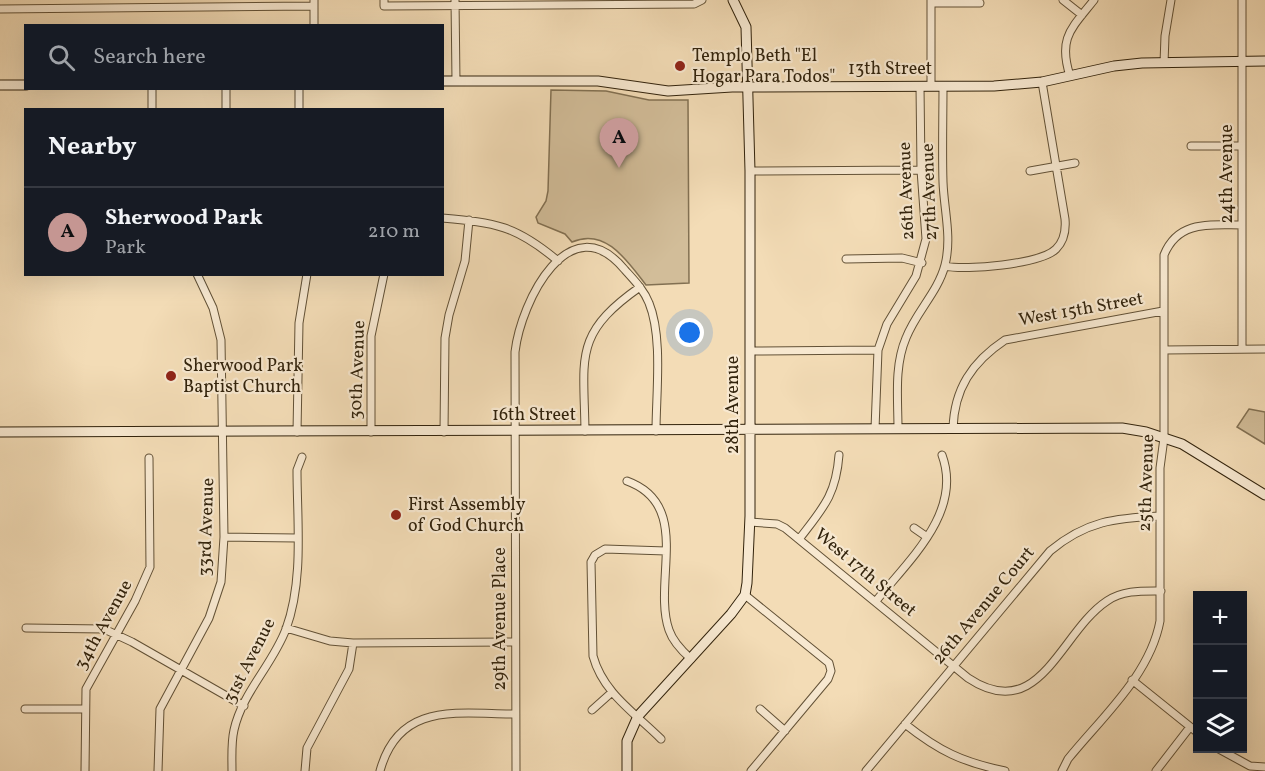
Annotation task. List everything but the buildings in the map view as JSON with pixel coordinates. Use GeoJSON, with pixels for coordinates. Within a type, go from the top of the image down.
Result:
{"type":"FeatureCollection","features":[{"type":"Feature","properties":{"kind":"street"},"geometry":{"type":"LineString","coordinates":[[384,3],[694,2],[702,0]]}},
{"type":"Feature","properties":{"kind":"street","name":"28th Avenue"},"geometry":{"type":"LineString","coordinates":[[734,0],[746,27],[750,171],[750,522],[749,569],[745,595]]}},
{"type":"Feature","properties":{"kind":"street"},"geometry":{"type":"LineString","coordinates":[[1063,0],[1082,15]]}},
{"type":"Feature","properties":{"kind":"street"},"geometry":{"type":"LineString","coordinates":[[1070,76],[1065,43],[1069,32],[1094,0]]}},
{"type":"Feature","properties":{"kind":"street"},"geometry":{"type":"LineString","coordinates":[[1164,63],[1165,36],[1171,0]]}},
{"type":"Feature","properties":{"kind":"street","name":"24th Avenue"},"geometry":{"type":"LineString","coordinates":[[1242,0],[1242,349]]}},
{"type":"Feature","properties":{"kind":"street"},"geometry":{"type":"LineString","coordinates":[[931,86],[931,1],[980,3]]}},
{"type":"Feature","properties":{"kind":"street"},"geometry":{"type":"LineString","coordinates":[[0,9],[72,4],[314,3],[314,24]]}},
{"type":"Feature","properties":{"kind":"street"},"geometry":{"type":"LineString","coordinates":[[455,3],[456,81]]}},
{"type":"Feature","properties":{"kind":"street","name":"13th Street"},"geometry":{"type":"LineString","coordinates":[[444,81],[598,81],[668,91],[747,87],[943,86],[1042,82],[1114,66],[1265,61]]}},
{"type":"Feature","properties":{"kind":"street"},"geometry":{"type":"LineString","coordinates":[[945,266],[965,270],[1052,252],[1062,239],[1066,225],[1042,82]]}},
{"type":"Feature","properties":{"kind":"street"},"geometry":{"type":"LineString","coordinates":[[0,85],[24,85]]}},
{"type":"Feature","properties":{"kind":"street","name":"26th Avenue"},"geometry":{"type":"LineString","coordinates":[[875,429],[878,350],[887,324],[922,263],[926,225],[921,170],[920,86]]}},
{"type":"Feature","properties":{"kind":"street","name":"27th Avenue"},"geometry":{"type":"LineString","coordinates":[[898,429],[898,378],[902,349],[945,266],[948,222],[943,181],[943,86]]}},
{"type":"Feature","properties":{"kind":"street"},"geometry":{"type":"LineString","coordinates":[[152,90],[152,108]]}},
{"type":"Feature","properties":{"kind":"street"},"geometry":{"type":"LineString","coordinates":[[226,90],[226,108]]}},
{"type":"Feature","properties":{"kind":"street"},"geometry":{"type":"LineString","coordinates":[[299,90],[299,108]]}},
{"type":"Feature","properties":{"kind":"street"},"geometry":{"type":"LineString","coordinates":[[1191,146],[1242,146]]}},
{"type":"Feature","properties":{"kind":"street"},"geometry":{"type":"LineString","coordinates":[[1030,171],[1075,162]]}},
{"type":"Feature","properties":{"kind":"street"},"geometry":{"type":"LineString","coordinates":[[750,171],[921,170]]}},
{"type":"Feature","properties":{"kind":"street"},"geometry":{"type":"LineString","coordinates":[[444,218],[470,220],[515,230],[531,239],[558,261],[581,247],[603,248],[613,255],[640,287],[650,304],[655,320],[656,431]]}},
{"type":"Feature","properties":{"kind":"street"},"geometry":{"type":"LineString","coordinates":[[444,432],[445,338],[448,315],[465,261],[470,220]]}},
{"type":"Feature","properties":{"kind":"street","name":"25th Avenue"},"geometry":{"type":"LineString","coordinates":[[1062,771],[1068,759],[1132,680],[1148,656],[1158,635],[1161,591],[1160,468],[1164,438],[1164,255],[1171,241],[1191,227],[1242,225]]}},
{"type":"Feature","properties":{"kind":"street"},"geometry":{"type":"LineString","coordinates":[[846,259],[902,258],[922,263]]}},
{"type":"Feature","properties":{"kind":"street","name":"29th Avenue Place"},"geometry":{"type":"LineString","coordinates":[[516,771],[515,352],[519,328],[536,286],[558,261]]}},
{"type":"Feature","properties":{"kind":"street","name":"33rd Avenue"},"geometry":{"type":"LineString","coordinates":[[158,771],[160,709],[215,604],[222,574],[224,433],[219,327],[198,276]]}},
{"type":"Feature","properties":{"kind":"street"},"geometry":{"type":"LineString","coordinates":[[297,432],[298,323],[307,276]]}},
{"type":"Feature","properties":{"kind":"street","name":"30th Avenue"},"geometry":{"type":"LineString","coordinates":[[371,432],[371,336],[384,276]]}},
{"type":"Feature","properties":{"kind":"street"},"geometry":{"type":"LineString","coordinates":[[585,431],[585,358],[590,337],[604,315],[640,287]]}},
{"type":"Feature","properties":{"kind":"street","name":"West 15th Street"},"geometry":{"type":"LineString","coordinates":[[954,429],[954,409],[958,391],[984,357],[1005,340],[1163,311]]}},
{"type":"Feature","properties":{"kind":"street"},"geometry":{"type":"LineString","coordinates":[[1164,350],[1265,349]]}},
{"type":"Feature","properties":{"kind":"street"},"geometry":{"type":"LineString","coordinates":[[750,351],[878,350]]}},
{"type":"Feature","properties":{"kind":"street","name":"16th Street"},"geometry":{"type":"LineString","coordinates":[[0,432],[1124,429],[1164,438],[1196,451],[1242,483],[1265,495]]}},
{"type":"Feature","properties":{"kind":"street"},"geometry":{"type":"LineString","coordinates":[[800,538],[830,498],[837,477],[839,455]]}},
{"type":"Feature","properties":{"kind":"street"},"geometry":{"type":"LineString","coordinates":[[876,601],[927,537],[940,515],[946,494],[947,467],[942,455]]}},
{"type":"Feature","properties":{"kind":"street","name":"34th Avenue"},"geometry":{"type":"LineString","coordinates":[[85,771],[84,709],[89,682],[146,580],[150,567],[149,458]]}},
{"type":"Feature","properties":{"kind":"street","name":"31st Avenue"},"geometry":{"type":"LineString","coordinates":[[232,771],[234,730],[244,706],[286,628],[295,589],[297,470],[302,458]]}},
{"type":"Feature","properties":{"kind":"street"},"geometry":{"type":"LineString","coordinates":[[627,481],[647,492],[661,511],[666,551],[669,631],[678,647],[691,659]]}},
{"type":"Feature","properties":{"kind":"street","name":"26th Avenue Court"},"geometry":{"type":"LineString","coordinates":[[866,771],[1026,578],[1063,540],[1100,522],[1118,518],[1160,516]]}},
{"type":"Feature","properties":{"kind":"street","name":"West 17th Street"},"geometry":{"type":"LineString","coordinates":[[750,522],[777,524],[800,538],[953,666],[978,684],[994,691],[1023,688],[1035,681],[1106,601],[1131,591],[1161,591]]}},
{"type":"Feature","properties":{"kind":"street"},"geometry":{"type":"LineString","coordinates":[[914,528],[927,537]]}},
{"type":"Feature","properties":{"kind":"street"},"geometry":{"type":"LineString","coordinates":[[224,537],[297,538]]}},
{"type":"Feature","properties":{"kind":"street"},"geometry":{"type":"LineString","coordinates":[[661,739],[611,693],[597,671],[593,656],[591,562],[595,555],[605,549],[666,551]]}},
{"type":"Feature","properties":{"kind":"street"},"geometry":{"type":"LineString","coordinates":[[627,771],[627,741],[638,716],[691,659],[745,595],[829,663],[831,671],[828,679],[751,771]]}},
{"type":"Feature","properties":{"kind":"street"},"geometry":{"type":"LineString","coordinates":[[26,628],[95,627],[116,633],[244,706]]}},
{"type":"Feature","properties":{"kind":"street"},"geometry":{"type":"LineString","coordinates":[[286,628],[330,641],[353,643],[515,642]]}},
{"type":"Feature","properties":{"kind":"street"},"geometry":{"type":"LineString","coordinates":[[305,771],[307,748],[349,669],[353,643]]}},
{"type":"Feature","properties":{"kind":"street"},"geometry":{"type":"LineString","coordinates":[[1132,680],[1193,730]]}},
{"type":"Feature","properties":{"kind":"street"},"geometry":{"type":"LineString","coordinates":[[592,710],[611,693]]}},
{"type":"Feature","properties":{"kind":"street"},"geometry":{"type":"LineString","coordinates":[[26,709],[84,709]]}},
{"type":"Feature","properties":{"kind":"street"},"geometry":{"type":"LineString","coordinates":[[760,709],[785,731]]}},
{"type":"Feature","properties":{"kind":"street"},"geometry":{"type":"LineString","coordinates":[[380,771],[398,736],[414,721],[438,714],[515,714]]}},
{"type":"Feature","properties":{"kind":"street"},"geometry":{"type":"LineString","coordinates":[[905,724],[934,747],[956,758],[1005,771]]}},
{"type":"Feature","properties":{"kind":"street"},"geometry":{"type":"LineString","coordinates":[[1156,771],[1190,727]]}},
{"type":"Feature","properties":{"kind":"street"},"geometry":{"type":"LineString","coordinates":[[1225,753],[1249,768],[1265,767]]}},
{"type":"Feature","properties":{"kind":"shaded area"},"geometry":{"type":"Polygon","coordinates":[[[551,90],[606,91],[649,100],[688,100],[689,283],[646,285],[624,257],[606,243],[595,239],[572,242],[565,234],[538,223],[536,217],[546,201],[548,191],[551,90]]]}},
{"type":"Feature","properties":{"kind":"shaded area"},"geometry":{"type":"Polygon","coordinates":[[[1249,409],[1265,412],[1265,444],[1237,427],[1249,409]]]}},
{"type":"Feature","properties":{"kind":"place","name":"Templo Beth \"El Hogar Para Todos\""},"geometry":{"type":"Point","coordinates":[680,66]}},
{"type":"Feature","properties":{"kind":"place","name":"Sherwood Park"},"geometry":{"type":"Point","coordinates":[619,168]}},
{"type":"Feature","properties":{"kind":"place","name":"Sherwood Park Baptist Church"},"geometry":{"type":"Point","coordinates":[171,376]}},
{"type":"Feature","properties":{"kind":"place","name":"First Assembly of God Church"},"geometry":{"type":"Point","coordinates":[396,515]}}]}
